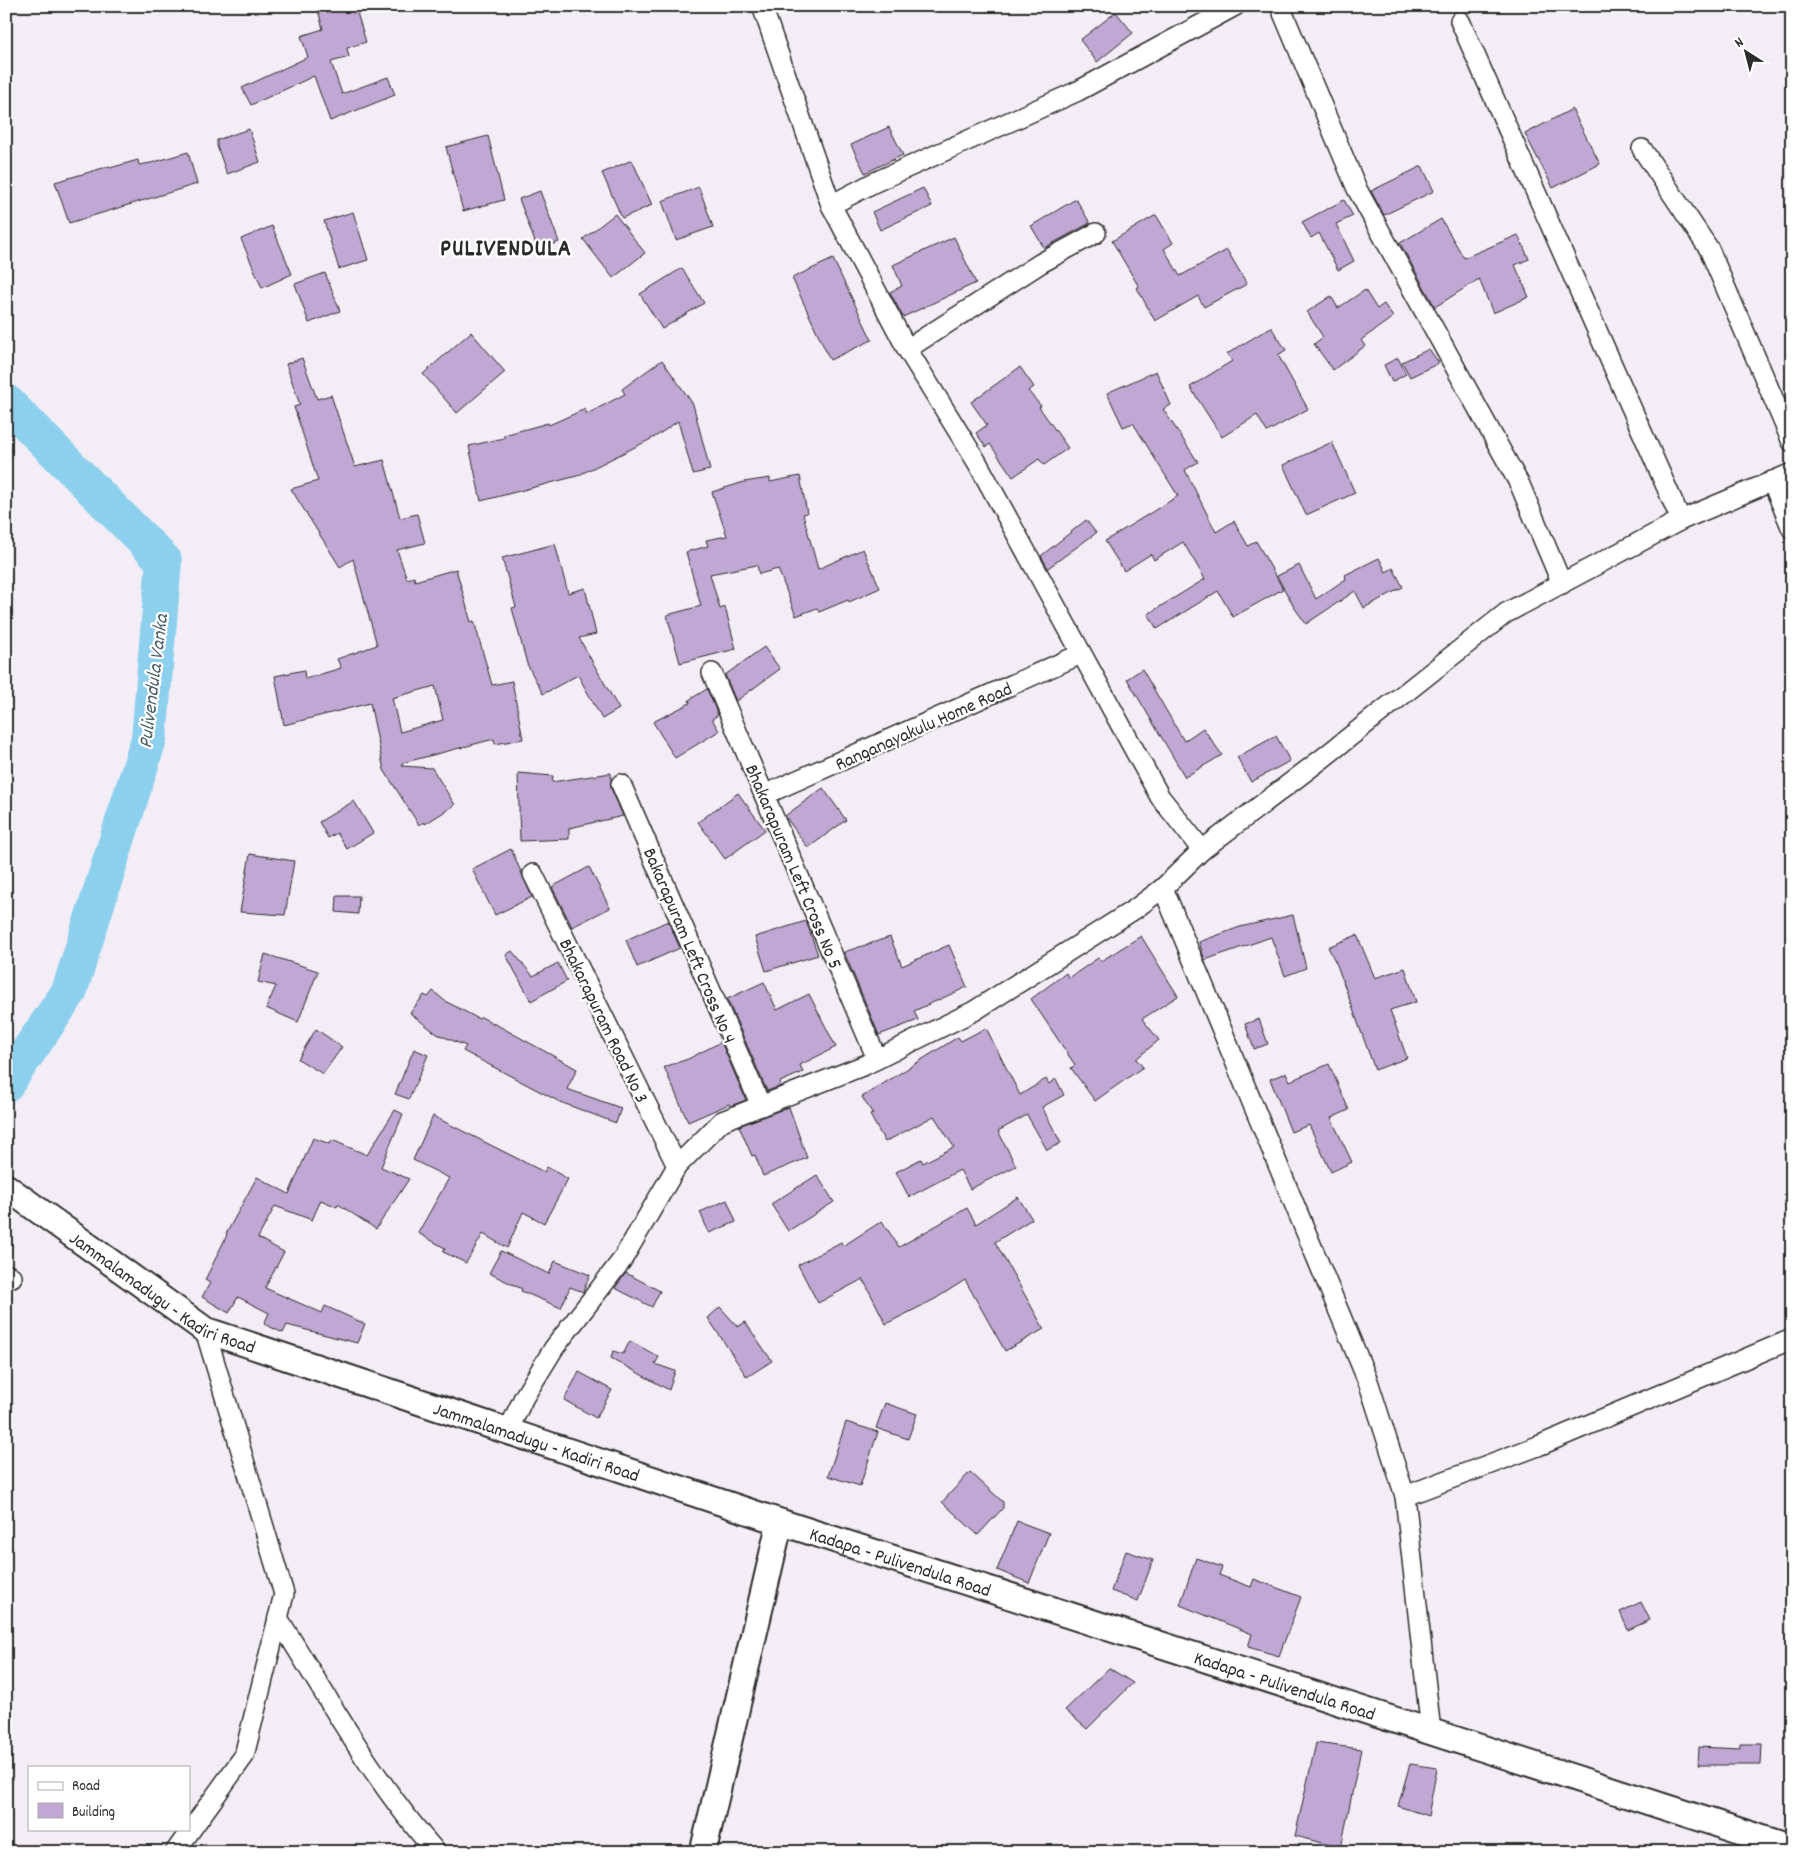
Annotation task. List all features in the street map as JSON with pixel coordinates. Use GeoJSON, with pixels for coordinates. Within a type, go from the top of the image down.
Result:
{"type":"FeatureCollection","features":[{"type":"Feature","properties":{"kind":"main road","name":"Jammalamadugu - Kadiri Road"},"geometry":{"type":"LineString","coordinates":[[6,1187],[205,1330],[780,1522]]}},
{"type":"Feature","properties":{"kind":"main road","name":"Kadapa - Pulivendula Road"},"geometry":{"type":"LineString","coordinates":[[780,1522],[1792,1848]]}},
{"type":"Feature","properties":{"kind":"main road"},"geometry":{"type":"LineString","coordinates":[[703,1852],[780,1522]]}},
{"type":"Feature","properties":{"kind":"street"},"geometry":{"type":"LineString","coordinates":[[762,6],[831,205],[907,349],[977,462],[1160,797],[1202,850]]}},
{"type":"Feature","properties":{"kind":"street"},"geometry":{"type":"LineString","coordinates":[[831,205],[873,183],[1078,91],[1235,6]]}},
{"type":"Feature","properties":{"kind":"street"},"geometry":{"type":"LineString","coordinates":[[1280,6],[1357,189],[1520,485],[1562,584]]}},
{"type":"Feature","properties":{"kind":"street"},"geometry":{"type":"LineString","coordinates":[[1460,21],[1681,520]]}},
{"type":"Feature","properties":{"kind":"street"},"geometry":{"type":"LineString","coordinates":[[1642,149],[1709,249],[1792,442]]}},
{"type":"Feature","properties":{"kind":"street"},"geometry":{"type":"LineString","coordinates":[[907,349],[1041,263],[1096,233]]}},
{"type":"Feature","properties":{"kind":"street"},"geometry":{"type":"LineString","coordinates":[[508,1431],[524,1396],[544,1364],[622,1260],[677,1166],[722,1121],[877,1059],[974,1011],[1135,909],[1163,888],[1202,850],[1324,758],[1506,613],[1681,520],[1792,473]]}},
{"type":"Feature","properties":{"kind":"street"},"geometry":{"type":"LineString","coordinates":[[1772,482],[1792,529]]}},
{"type":"Feature","properties":{"kind":"street","name":"Ranganayakulu Home Road"},"geometry":{"type":"LineString","coordinates":[[764,795],[1082,654]]}},
{"type":"Feature","properties":{"kind":"street","name":"Bhakarapuram Left Cross No 5"},"geometry":{"type":"LineString","coordinates":[[712,673],[877,1059]]}},
{"type":"Feature","properties":{"kind":"street","name":"Bakarapuram Left Cross No 4"},"geometry":{"type":"LineString","coordinates":[[621,784],[761,1106]]}},
{"type":"Feature","properties":{"kind":"street","name":"Bhakarapuram Road No 3"},"geometry":{"type":"LineString","coordinates":[[533,874],[677,1166]]}},
{"type":"Feature","properties":{"kind":"street"},"geometry":{"type":"LineString","coordinates":[[1163,888],[1369,1384],[1405,1496],[1431,1732]]}},
{"type":"Feature","properties":{"kind":"street"},"geometry":{"type":"LineString","coordinates":[[175,1852],[244,1756],[284,1594],[205,1330]]}},
{"type":"Feature","properties":{"kind":"street"},"geometry":{"type":"LineString","coordinates":[[1405,1496],[1538,1446],[1792,1339]]}},
{"type":"Feature","properties":{"kind":"street"},"geometry":{"type":"LineString","coordinates":[[278,1618],[371,1766],[416,1830],[436,1852]]}},
{"type":"Feature","properties":{"kind":"building"},"geometry":{"type":"Polygon","coordinates":[[[317,6],[355,6],[366,42],[347,48],[349,57],[331,62],[342,94],[388,77],[395,95],[330,121],[314,76],[251,105],[242,88],[308,57],[301,36],[323,29],[317,6]]]}},
{"type":"Feature","properties":{"kind":"building"},"geometry":{"type":"Polygon","coordinates":[[[1116,12],[1133,33],[1097,62],[1080,40],[1116,12]]]}},
{"type":"Feature","properties":{"kind":"building"},"geometry":{"type":"Polygon","coordinates":[[[1572,109],[1600,164],[1553,188],[1525,134],[1572,109]]]}},
{"type":"Feature","properties":{"kind":"building"},"geometry":{"type":"Polygon","coordinates":[[[889,127],[903,155],[865,173],[851,145],[889,127]]]}},
{"type":"Feature","properties":{"kind":"building"},"geometry":{"type":"Polygon","coordinates":[[[249,129],[260,162],[227,174],[217,146],[217,140],[249,129]]]}},
{"type":"Feature","properties":{"kind":"building"},"geometry":{"type":"Polygon","coordinates":[[[488,136],[504,200],[463,211],[446,147],[488,136]]]}},
{"type":"Feature","properties":{"kind":"building"},"geometry":{"type":"Polygon","coordinates":[[[188,152],[197,184],[69,223],[55,182],[110,166],[110,168],[138,160],[139,165],[151,163],[188,152]]]}},
{"type":"Feature","properties":{"kind":"building"},"geometry":{"type":"Polygon","coordinates":[[[632,160],[652,205],[622,218],[602,173],[632,160]]]}},
{"type":"Feature","properties":{"kind":"building"},"geometry":{"type":"Polygon","coordinates":[[[1422,166],[1434,191],[1384,215],[1371,191],[1422,166]]]}},
{"type":"Feature","properties":{"kind":"building"},"geometry":{"type":"Polygon","coordinates":[[[699,187],[713,227],[676,240],[662,201],[699,187]]]}},
{"type":"Feature","properties":{"kind":"building"},"geometry":{"type":"Polygon","coordinates":[[[923,188],[932,206],[880,230],[872,212],[923,188]]]}},
{"type":"Feature","properties":{"kind":"building"},"geometry":{"type":"Polygon","coordinates":[[[540,191],[559,242],[538,250],[519,199],[540,191]]]}},
{"type":"Feature","properties":{"kind":"building"},"geometry":{"type":"Polygon","coordinates":[[[1076,199],[1090,223],[1044,248],[1031,226],[1076,199]]]}},
{"type":"Feature","properties":{"kind":"building"},"geometry":{"type":"Polygon","coordinates":[[[1344,200],[1353,216],[1336,224],[1354,261],[1338,270],[1319,233],[1311,238],[1302,222],[1344,200]]]}},
{"type":"Feature","properties":{"kind":"building"},"geometry":{"type":"Polygon","coordinates":[[[353,212],[368,260],[339,269],[324,221],[353,212]]]}},
{"type":"Feature","properties":{"kind":"building"},"geometry":{"type":"Polygon","coordinates":[[[615,214],[645,253],[613,278],[583,239],[615,214]]]}},
{"type":"Feature","properties":{"kind":"building"},"geometry":{"type":"Polygon","coordinates":[[[1156,215],[1173,243],[1164,249],[1180,276],[1227,250],[1247,284],[1204,307],[1198,296],[1155,321],[1137,288],[1139,287],[1112,241],[1156,215]]]}},
{"type":"Feature","properties":{"kind":"building"},"geometry":{"type":"Polygon","coordinates":[[[1441,219],[1464,258],[1518,235],[1529,259],[1515,265],[1529,297],[1493,313],[1479,279],[1435,307],[1400,243],[1441,219]]]}},
{"type":"Feature","properties":{"kind":"building"},"geometry":{"type":"Polygon","coordinates":[[[272,226],[292,274],[262,288],[241,239],[272,226]]]}},
{"type":"Feature","properties":{"kind":"building"},"geometry":{"type":"Polygon","coordinates":[[[954,237],[976,283],[903,317],[890,292],[902,286],[893,265],[954,237]]]}},
{"type":"Feature","properties":{"kind":"building"},"geometry":{"type":"Polygon","coordinates":[[[833,259],[872,340],[830,360],[792,278],[833,259]]]}},
{"type":"Feature","properties":{"kind":"building"},"geometry":{"type":"Polygon","coordinates":[[[682,268],[704,303],[662,329],[640,294],[682,268]]]}},
{"type":"Feature","properties":{"kind":"building"},"geometry":{"type":"Polygon","coordinates":[[[325,273],[340,311],[309,323],[295,284],[325,273]]]}},
{"type":"Feature","properties":{"kind":"building"},"geometry":{"type":"Polygon","coordinates":[[[1365,290],[1377,309],[1384,304],[1393,317],[1361,340],[1365,346],[1333,370],[1314,344],[1323,337],[1307,312],[1331,296],[1338,308],[1365,290]]]}},
{"type":"Feature","properties":{"kind":"building"},"geometry":{"type":"Polygon","coordinates":[[[1271,327],[1286,350],[1278,355],[1308,409],[1267,432],[1257,415],[1222,437],[1190,387],[1232,361],[1227,354],[1271,327]]]}},
{"type":"Feature","properties":{"kind":"building"},"geometry":{"type":"Polygon","coordinates":[[[471,332],[505,372],[457,413],[423,374],[471,332]]]}},
{"type":"Feature","properties":{"kind":"building"},"geometry":{"type":"Polygon","coordinates":[[[1429,349],[1439,363],[1410,377],[1402,362],[1429,349]]]}},
{"type":"Feature","properties":{"kind":"building"},"geometry":{"type":"Polygon","coordinates":[[[302,358],[317,399],[331,395],[355,467],[384,460],[400,518],[417,514],[425,543],[397,550],[407,579],[414,577],[415,581],[456,569],[471,622],[474,621],[492,685],[512,681],[523,739],[495,744],[494,739],[402,763],[402,766],[432,768],[455,805],[425,824],[424,822],[419,825],[384,770],[370,703],[284,725],[275,676],[304,670],[305,679],[341,668],[337,659],[377,645],[353,559],[340,567],[291,489],[318,481],[294,407],[300,405],[286,364],[302,358]],[[435,686],[392,698],[400,732],[443,720],[435,686]]]}},
{"type":"Feature","properties":{"kind":"building"},"geometry":{"type":"Polygon","coordinates":[[[1398,358],[1406,374],[1392,382],[1384,365],[1398,358]]]}},
{"type":"Feature","properties":{"kind":"building"},"geometry":{"type":"Polygon","coordinates":[[[662,360],[693,404],[710,470],[693,474],[678,421],[655,437],[577,476],[481,501],[469,446],[504,438],[504,435],[548,423],[549,425],[585,409],[587,414],[625,394],[622,389],[662,360]]]}},
{"type":"Feature","properties":{"kind":"building"},"geometry":{"type":"Polygon","coordinates":[[[1020,367],[1034,387],[1028,391],[1041,406],[1039,407],[1068,448],[1044,465],[1039,459],[1013,477],[990,444],[986,447],[976,433],[987,425],[971,402],[1020,367]]]}},
{"type":"Feature","properties":{"kind":"building"},"geometry":{"type":"Polygon","coordinates":[[[1156,371],[1171,405],[1163,409],[1198,462],[1185,470],[1216,532],[1234,521],[1248,546],[1256,541],[1283,589],[1233,617],[1218,591],[1157,629],[1148,614],[1205,579],[1183,542],[1154,560],[1151,554],[1124,571],[1105,541],[1178,496],[1133,423],[1123,427],[1107,393],[1156,371]]]}},
{"type":"Feature","properties":{"kind":"building"},"geometry":{"type":"Polygon","coordinates":[[[1332,442],[1355,493],[1306,515],[1283,465],[1332,442]]]}},
{"type":"Feature","properties":{"kind":"building"},"geometry":{"type":"Polygon","coordinates":[[[800,476],[807,513],[803,514],[818,569],[863,549],[880,588],[849,602],[848,600],[819,612],[817,608],[796,616],[778,569],[759,574],[757,565],[710,574],[720,609],[725,607],[736,649],[680,663],[667,615],[701,606],[686,552],[708,546],[706,540],[727,536],[712,492],[744,482],[770,478],[770,482],[800,476]]]}},
{"type":"Feature","properties":{"kind":"building"},"geometry":{"type":"Polygon","coordinates":[[[1086,520],[1096,533],[1048,568],[1041,556],[1086,520]]]}},
{"type":"Feature","properties":{"kind":"building"},"geometry":{"type":"Polygon","coordinates":[[[555,544],[568,593],[585,588],[596,634],[579,638],[619,709],[602,719],[578,675],[543,694],[527,664],[512,608],[516,607],[502,558],[555,544]]]}},
{"type":"Feature","properties":{"kind":"building"},"geometry":{"type":"Polygon","coordinates":[[[1379,558],[1386,572],[1393,568],[1403,587],[1364,608],[1355,591],[1306,624],[1277,576],[1299,565],[1316,599],[1346,579],[1345,575],[1379,558]]]}},
{"type":"Feature","properties":{"kind":"building"},"geometry":{"type":"Polygon","coordinates":[[[764,647],[780,669],[736,701],[725,675],[764,647]]]}},
{"type":"Feature","properties":{"kind":"building"},"geometry":{"type":"Polygon","coordinates":[[[1142,669],[1184,741],[1203,728],[1222,755],[1185,777],[1127,679],[1142,669]]]}},
{"type":"Feature","properties":{"kind":"building"},"geometry":{"type":"Polygon","coordinates":[[[707,689],[718,715],[712,719],[719,731],[675,758],[653,722],[690,703],[689,700],[707,689]]]}},
{"type":"Feature","properties":{"kind":"building"},"geometry":{"type":"Polygon","coordinates":[[[1276,736],[1290,761],[1251,782],[1237,757],[1276,736]]]}},
{"type":"Feature","properties":{"kind":"building"},"geometry":{"type":"Polygon","coordinates":[[[518,773],[553,776],[552,782],[611,773],[611,788],[623,816],[569,828],[569,839],[520,841],[518,773]]]}},
{"type":"Feature","properties":{"kind":"building"},"geometry":{"type":"Polygon","coordinates":[[[823,788],[846,820],[808,848],[785,816],[823,788]]]}},
{"type":"Feature","properties":{"kind":"building"},"geometry":{"type":"Polygon","coordinates":[[[738,793],[765,830],[725,859],[698,822],[738,793]]]}},
{"type":"Feature","properties":{"kind":"building"},"geometry":{"type":"Polygon","coordinates":[[[354,801],[373,833],[347,849],[337,833],[328,838],[319,822],[354,801]]]}},
{"type":"Feature","properties":{"kind":"building"},"geometry":{"type":"Polygon","coordinates":[[[511,849],[532,897],[495,915],[472,869],[511,849]]]}},
{"type":"Feature","properties":{"kind":"building"},"geometry":{"type":"Polygon","coordinates":[[[250,854],[294,861],[285,915],[240,912],[250,854]]]}},
{"type":"Feature","properties":{"kind":"building"},"geometry":{"type":"Polygon","coordinates":[[[589,867],[610,908],[572,927],[552,887],[589,867]]]}},
{"type":"Feature","properties":{"kind":"building"},"geometry":{"type":"Polygon","coordinates":[[[337,896],[359,896],[358,914],[336,912],[337,896]]]}},
{"type":"Feature","properties":{"kind":"building"},"geometry":{"type":"Polygon","coordinates":[[[1293,915],[1306,968],[1285,976],[1271,937],[1205,960],[1199,942],[1240,927],[1293,915]]]}},
{"type":"Feature","properties":{"kind":"building"},"geometry":{"type":"Polygon","coordinates":[[[668,921],[680,948],[637,967],[626,940],[668,921]]]}},
{"type":"Feature","properties":{"kind":"building"},"geometry":{"type":"Polygon","coordinates":[[[806,921],[818,955],[766,971],[755,937],[806,921]]]}},
{"type":"Feature","properties":{"kind":"building"},"geometry":{"type":"Polygon","coordinates":[[[1357,935],[1375,978],[1405,968],[1416,1002],[1390,1010],[1407,1058],[1375,1070],[1337,965],[1328,947],[1357,935]]]}},
{"type":"Feature","properties":{"kind":"building"},"geometry":{"type":"Polygon","coordinates":[[[1141,936],[1178,996],[1142,1019],[1159,1040],[1136,1059],[1143,1067],[1095,1101],[1071,1068],[1075,1065],[1031,999],[1066,973],[1069,978],[1098,958],[1101,961],[1141,936]]]}},
{"type":"Feature","properties":{"kind":"building"},"geometry":{"type":"Polygon","coordinates":[[[890,937],[902,966],[949,945],[967,987],[914,1011],[918,1020],[879,1035],[844,952],[890,937]]]}},
{"type":"Feature","properties":{"kind":"building"},"geometry":{"type":"Polygon","coordinates":[[[512,951],[533,976],[558,963],[567,981],[531,1001],[506,955],[512,951]]]}},
{"type":"Feature","properties":{"kind":"building"},"geometry":{"type":"Polygon","coordinates":[[[265,954],[318,971],[298,1022],[266,1008],[276,986],[258,982],[265,954]]]}},
{"type":"Feature","properties":{"kind":"building"},"geometry":{"type":"Polygon","coordinates":[[[764,982],[777,1010],[809,994],[836,1047],[800,1065],[803,1072],[780,1082],[781,1086],[767,1091],[727,999],[764,982]]]}},
{"type":"Feature","properties":{"kind":"building"},"geometry":{"type":"Polygon","coordinates":[[[433,991],[445,1001],[479,1019],[481,1017],[497,1025],[577,1069],[567,1089],[621,1108],[616,1123],[560,1102],[463,1051],[466,1046],[437,1034],[410,1013],[424,995],[428,997],[433,991]]]}},
{"type":"Feature","properties":{"kind":"building"},"geometry":{"type":"Polygon","coordinates":[[[1259,1019],[1268,1044],[1254,1049],[1245,1024],[1259,1019]]]}},
{"type":"Feature","properties":{"kind":"building"},"geometry":{"type":"Polygon","coordinates":[[[986,1028],[1020,1095],[1046,1079],[1049,1084],[1056,1079],[1064,1095],[1042,1107],[1061,1143],[1047,1150],[1027,1115],[998,1131],[1016,1166],[970,1189],[960,1170],[909,1197],[896,1172],[921,1159],[923,1163],[954,1147],[934,1116],[885,1142],[870,1115],[873,1114],[862,1097],[958,1037],[961,1041],[986,1028]]]}},
{"type":"Feature","properties":{"kind":"building"},"geometry":{"type":"Polygon","coordinates":[[[316,1029],[342,1047],[323,1074],[298,1059],[316,1029]]]}},
{"type":"Feature","properties":{"kind":"building"},"geometry":{"type":"Polygon","coordinates":[[[721,1042],[746,1100],[730,1106],[729,1104],[688,1122],[664,1067],[688,1059],[721,1042]]]}},
{"type":"Feature","properties":{"kind":"building"},"geometry":{"type":"Polygon","coordinates":[[[414,1049],[428,1055],[409,1099],[395,1094],[414,1049]]]}},
{"type":"Feature","properties":{"kind":"building"},"geometry":{"type":"Polygon","coordinates":[[[1329,1064],[1349,1110],[1331,1118],[1352,1162],[1331,1172],[1309,1125],[1291,1132],[1270,1079],[1286,1073],[1290,1081],[1329,1064]]]}},
{"type":"Feature","properties":{"kind":"building"},"geometry":{"type":"Polygon","coordinates":[[[789,1107],[807,1158],[763,1176],[755,1155],[752,1156],[739,1126],[789,1107]]]}},
{"type":"Feature","properties":{"kind":"building"},"geometry":{"type":"Polygon","coordinates":[[[395,1110],[403,1114],[381,1167],[409,1179],[376,1229],[338,1204],[337,1207],[321,1200],[312,1220],[275,1206],[258,1238],[284,1252],[265,1288],[322,1313],[325,1306],[365,1324],[357,1343],[287,1325],[283,1333],[264,1324],[269,1313],[238,1297],[229,1313],[202,1297],[210,1283],[205,1280],[226,1234],[257,1177],[289,1194],[313,1138],[330,1144],[332,1140],[367,1155],[395,1110]]]}},
{"type":"Feature","properties":{"kind":"building"},"geometry":{"type":"Polygon","coordinates":[[[433,1116],[544,1172],[547,1167],[568,1179],[544,1223],[523,1212],[507,1248],[483,1234],[466,1263],[443,1252],[445,1248],[418,1233],[449,1178],[413,1160],[433,1116]]]}},
{"type":"Feature","properties":{"kind":"building"},"geometry":{"type":"Polygon","coordinates":[[[817,1175],[834,1202],[788,1231],[771,1204],[817,1175]]]}},
{"type":"Feature","properties":{"kind":"building"},"geometry":{"type":"Polygon","coordinates":[[[1018,1197],[1032,1219],[995,1242],[1044,1329],[1005,1351],[965,1280],[935,1299],[886,1324],[863,1279],[818,1303],[798,1265],[841,1242],[843,1246],[882,1221],[899,1247],[967,1208],[976,1224],[1018,1197]]]}},
{"type":"Feature","properties":{"kind":"building"},"geometry":{"type":"Polygon","coordinates":[[[727,1200],[736,1222],[709,1233],[700,1212],[727,1200]]]}},
{"type":"Feature","properties":{"kind":"building"},"geometry":{"type":"Polygon","coordinates":[[[501,1251],[549,1274],[555,1261],[590,1275],[583,1292],[570,1287],[561,1308],[521,1291],[522,1289],[489,1273],[501,1251]]]}},
{"type":"Feature","properties":{"kind":"building"},"geometry":{"type":"Polygon","coordinates":[[[626,1273],[660,1291],[652,1307],[615,1288],[626,1273]]]}},
{"type":"Feature","properties":{"kind":"building"},"geometry":{"type":"Polygon","coordinates":[[[720,1307],[738,1327],[745,1322],[772,1361],[747,1377],[708,1318],[720,1307]]]}},
{"type":"Feature","properties":{"kind":"building"},"geometry":{"type":"Polygon","coordinates":[[[630,1341],[659,1357],[655,1364],[675,1371],[669,1390],[611,1358],[613,1351],[623,1354],[630,1341]]]}},
{"type":"Feature","properties":{"kind":"building"},"geometry":{"type":"Polygon","coordinates":[[[579,1372],[612,1390],[596,1418],[564,1400],[579,1372]]]}},
{"type":"Feature","properties":{"kind":"building"},"geometry":{"type":"Polygon","coordinates":[[[885,1403],[917,1414],[908,1439],[876,1428],[885,1403]]]}},
{"type":"Feature","properties":{"kind":"building"},"geometry":{"type":"Polygon","coordinates":[[[846,1422],[878,1432],[860,1486],[828,1476],[846,1422]]]}},
{"type":"Feature","properties":{"kind":"building"},"geometry":{"type":"Polygon","coordinates":[[[970,1472],[1003,1502],[1003,1508],[978,1535],[942,1502],[970,1472]]]}},
{"type":"Feature","properties":{"kind":"building"},"geometry":{"type":"Polygon","coordinates":[[[1017,1521],[1049,1533],[1029,1583],[997,1570],[1017,1521]]]}},
{"type":"Feature","properties":{"kind":"building"},"geometry":{"type":"Polygon","coordinates":[[[1126,1551],[1153,1560],[1138,1601],[1111,1591],[1126,1551]]]}},
{"type":"Feature","properties":{"kind":"building"},"geometry":{"type":"Polygon","coordinates":[[[1196,1558],[1222,1567],[1219,1575],[1251,1587],[1254,1579],[1301,1597],[1279,1656],[1248,1647],[1252,1634],[1180,1605],[1196,1558]]]}},
{"type":"Feature","properties":{"kind":"building"},"geometry":{"type":"Polygon","coordinates":[[[1641,1602],[1650,1620],[1628,1630],[1620,1612],[1641,1602]]]}},
{"type":"Feature","properties":{"kind":"building"},"geometry":{"type":"Polygon","coordinates":[[[1109,1668],[1133,1683],[1087,1729],[1065,1710],[1109,1668]]]}},
{"type":"Feature","properties":{"kind":"building"},"geometry":{"type":"Polygon","coordinates":[[[1316,1743],[1361,1749],[1341,1848],[1295,1836],[1316,1743]]]}},
{"type":"Feature","properties":{"kind":"building"},"geometry":{"type":"Polygon","coordinates":[[[1740,1744],[1762,1744],[1761,1765],[1698,1765],[1699,1747],[1740,1749],[1740,1744]]]}},
{"type":"Feature","properties":{"kind":"building"},"geometry":{"type":"Polygon","coordinates":[[[1410,1764],[1437,1768],[1428,1816],[1398,1806],[1410,1764]]]}},
{"type":"Feature","properties":{"kind":"waterway","name":"Pulivendula Vanka"},"geometry":{"type":"LineString","coordinates":[[6,402],[164,561],[149,739],[69,992],[6,1084]]}},
{"type":"Feature","properties":{"kind":"district","name":"PULIVENDULA"},"geometry":{"type":"Point","coordinates":[506,247]}}]}
